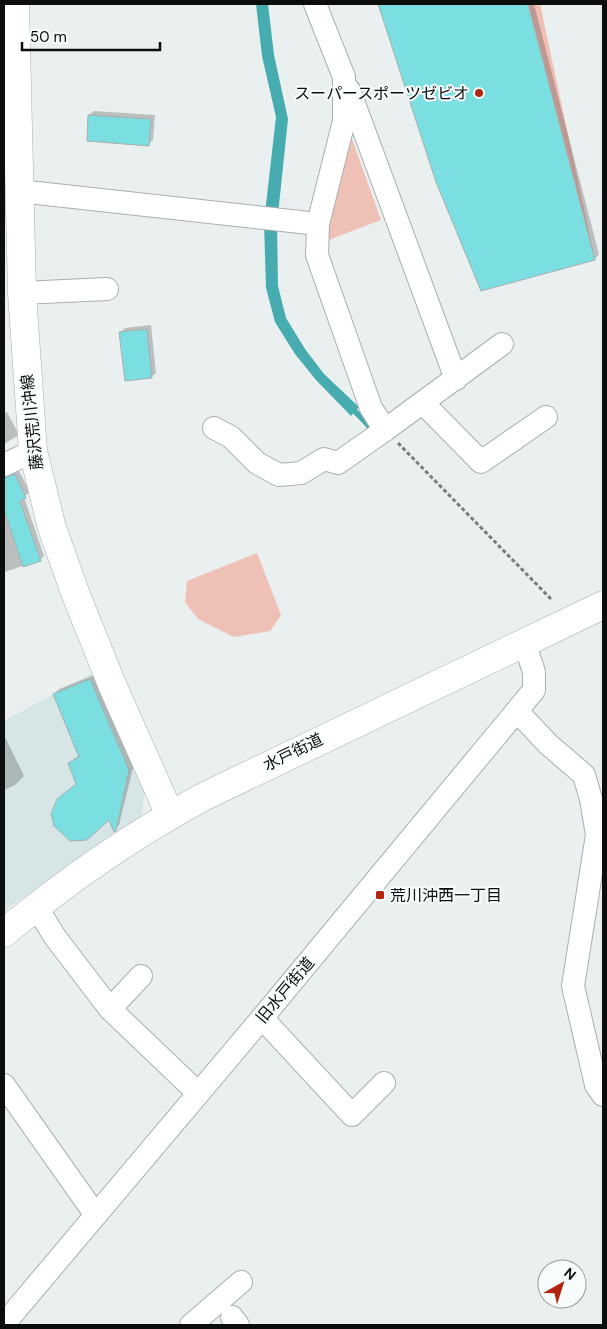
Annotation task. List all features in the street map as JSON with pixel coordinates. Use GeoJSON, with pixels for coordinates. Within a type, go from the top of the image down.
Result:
{"type":"FeatureCollection","features":[{"type":"Feature","properties":{"kind":"main road","name":"藤沢荒川沖線"},"geometry":{"type":"LineString","coordinates":[[15,4],[22,294],[33,451],[52,528],[76,595],[113,687],[170,815]]}},
{"type":"Feature","properties":{"kind":"main road","name":"水戸街道"},"geometry":{"type":"LineString","coordinates":[[4,933],[36,906],[170,815],[266,765],[525,644],[603,605]]}},
{"type":"Feature","properties":{"kind":"street"},"geometry":{"type":"LineString","coordinates":[[315,4],[456,378]]}},
{"type":"Feature","properties":{"kind":"street"},"geometry":{"type":"LineString","coordinates":[[344,77],[344,121],[318,224],[317,255],[372,408],[385,430]]}},
{"type":"Feature","properties":{"kind":"street"},"geometry":{"type":"LineString","coordinates":[[19,191],[318,224]]}},
{"type":"Feature","properties":{"kind":"street"},"geometry":{"type":"LineString","coordinates":[[22,294],[107,289]]}},
{"type":"Feature","properties":{"kind":"street"},"geometry":{"type":"LineString","coordinates":[[214,428],[231,437],[257,463],[279,475],[301,473],[324,459],[338,463],[502,344]]}},
{"type":"Feature","properties":{"kind":"street"},"geometry":{"type":"LineString","coordinates":[[422,403],[481,462],[546,417]]}},
{"type":"Feature","properties":{"kind":"street"},"geometry":{"type":"LineString","coordinates":[[4,465],[33,451]]}},
{"type":"Feature","properties":{"kind":"street","name":"旧水戸街道"},"geometry":{"type":"LineString","coordinates":[[4,1324],[262,1018],[534,690],[534,672],[525,644]]}},
{"type":"Feature","properties":{"kind":"street"},"geometry":{"type":"LineString","coordinates":[[517,711],[548,744],[584,775],[591,798],[597,836],[573,986],[596,1085],[603,1095]]}},
{"type":"Feature","properties":{"kind":"street"},"geometry":{"type":"LineString","coordinates":[[36,906],[55,937],[110,1010],[198,1093]]}},
{"type":"Feature","properties":{"kind":"street"},"geometry":{"type":"LineString","coordinates":[[110,1010],[141,976]]}},
{"type":"Feature","properties":{"kind":"street"},"geometry":{"type":"LineString","coordinates":[[262,1018],[352,1116],[384,1083]]}},
{"type":"Feature","properties":{"kind":"street"},"geometry":{"type":"LineString","coordinates":[[4,1085],[96,1214]]}},
{"type":"Feature","properties":{"kind":"street"},"geometry":{"type":"LineString","coordinates":[[191,1325],[241,1282]]}},
{"type":"Feature","properties":{"kind":"path"},"geometry":{"type":"LineString","coordinates":[[385,430],[552,599]]}},
{"type":"Feature","properties":{"kind":"shaded area"},"geometry":{"type":"Polygon","coordinates":[[[528,4],[540,4],[595,260],[528,4]]]}},
{"type":"Feature","properties":{"kind":"shaded area"},"geometry":{"type":"Polygon","coordinates":[[[347,125],[381,220],[331,239],[322,253],[347,125]]]}},
{"type":"Feature","properties":{"kind":"shaded area"},"geometry":{"type":"Polygon","coordinates":[[[257,553],[281,615],[270,631],[234,637],[198,619],[185,602],[187,581],[257,553]]]}},
{"type":"Feature","properties":{"kind":"shaded area"},"geometry":{"type":"Polygon","coordinates":[[[94,672],[145,791],[141,817],[112,834],[4,911],[4,721],[94,672]]]}},
{"type":"Feature","properties":{"kind":"water"},"geometry":{"type":"Polygon","coordinates":[[[256,4],[268,4],[274,55],[288,119],[277,224],[278,286],[286,318],[305,349],[324,374],[359,407],[351,416],[316,380],[295,354],[275,322],[266,288],[264,222],[276,117],[262,56],[256,4]]]}},
{"type":"Feature","properties":{"kind":"building","name":"スーパースポーツゼビオ"},"geometry":{"type":"Polygon","coordinates":[[[378,4],[528,4],[595,260],[481,291],[436,182],[378,4]]]}},
{"type":"Feature","properties":{"kind":"building"},"geometry":{"type":"Polygon","coordinates":[[[88,115],[151,119],[149,146],[87,141],[88,115]]]}},
{"type":"Feature","properties":{"kind":"building"},"geometry":{"type":"Polygon","coordinates":[[[147,329],[152,378],[125,381],[119,332],[147,329]]]}},
{"type":"Feature","properties":{"kind":"building"},"geometry":{"type":"Polygon","coordinates":[[[15,474],[26,498],[20,501],[41,561],[23,567],[4,510],[4,478],[15,474]]]}},
{"type":"Feature","properties":{"kind":"building"},"geometry":{"type":"Polygon","coordinates":[[[90,679],[129,770],[116,831],[114,832],[109,820],[87,840],[70,841],[54,826],[51,814],[57,799],[76,784],[68,763],[79,757],[53,694],[90,679]]]}},
{"type":"Feature","properties":{"kind":"waterway"},"geometry":{"type":"LineString","coordinates":[[350,406],[369,426]]}},
{"type":"Feature","properties":{"kind":"place","name":"スーパースポーツゼビオ"},"geometry":{"type":"Point","coordinates":[479,93]}},
{"type":"Feature","properties":{"kind":"place","name":"荒川沖西一丁目"},"geometry":{"type":"Point","coordinates":[380,895]}}]}
